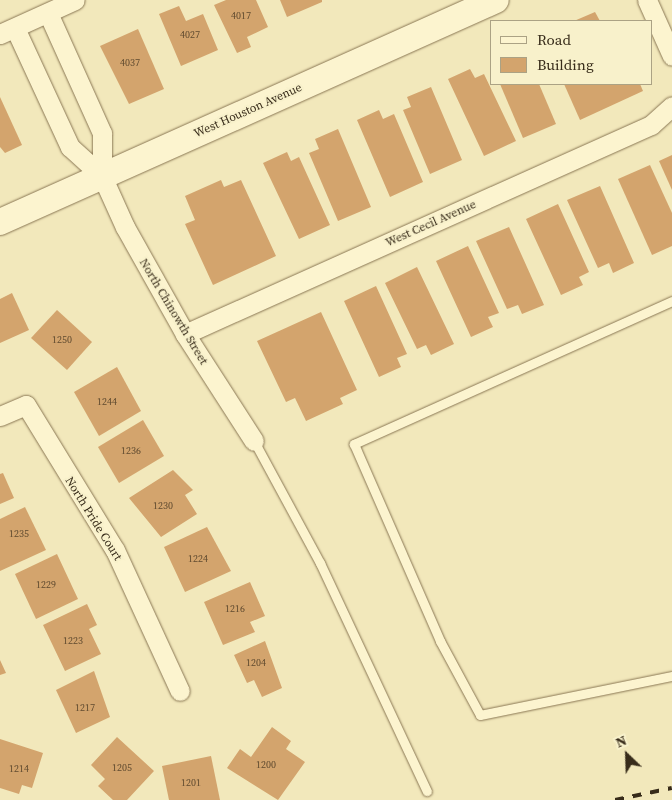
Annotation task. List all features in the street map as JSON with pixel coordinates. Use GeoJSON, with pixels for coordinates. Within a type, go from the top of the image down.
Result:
{"type":"FeatureCollection","features":[{"type":"Feature","properties":{"kind":"street"},"geometry":{"type":"LineString","coordinates":[[8,31],[75,0]]}},
{"type":"Feature","properties":{"kind":"street","name":"West Houston Avenue"},"geometry":{"type":"LineString","coordinates":[[0,222],[496,0]]}},
{"type":"Feature","properties":{"kind":"street"},"geometry":{"type":"LineString","coordinates":[[647,0],[672,56]]}},
{"type":"Feature","properties":{"kind":"street","name":"North Chinowth Street"},"geometry":{"type":"LineString","coordinates":[[48,12],[102,133],[102,176]]}},
{"type":"Feature","properties":{"kind":"street","name":"North Chinowth Street"},"geometry":{"type":"LineString","coordinates":[[8,31],[70,147],[102,176],[142,260],[185,334],[254,442]]}},
{"type":"Feature","properties":{"kind":"street","name":"West Cecil Avenue"},"geometry":{"type":"LineString","coordinates":[[185,334],[651,125],[672,106]]}},
{"type":"Feature","properties":{"kind":"street","name":"North Pride Court"},"geometry":{"type":"LineString","coordinates":[[0,416],[26,405],[115,550],[180,690]]}},
{"type":"Feature","properties":{"kind":"lane"},"geometry":{"type":"LineString","coordinates":[[672,301],[354,444],[440,641],[480,716],[672,676]]}},
{"type":"Feature","properties":{"kind":"lane"},"geometry":{"type":"LineString","coordinates":[[254,442],[320,563],[427,791]]}},
{"type":"Feature","properties":{"kind":"building"},"geometry":{"type":"Polygon","coordinates":[[[226,0],[256,0],[268,27],[247,37],[251,47],[237,53],[214,5],[226,0]]]}},
{"type":"Feature","properties":{"kind":"building"},"geometry":{"type":"Polygon","coordinates":[[[280,0],[322,0],[322,2],[287,17],[280,0]]]}},
{"type":"Feature","properties":{"kind":"building"},"geometry":{"type":"Polygon","coordinates":[[[179,6],[186,21],[203,14],[218,50],[181,66],[159,14],[179,6]]]}},
{"type":"Feature","properties":{"kind":"building"},"geometry":{"type":"Polygon","coordinates":[[[595,12],[599,20],[576,20],[595,12]]]}},
{"type":"Feature","properties":{"kind":"building"},"geometry":{"type":"Polygon","coordinates":[[[138,29],[164,89],[129,104],[100,46],[138,29]]]}},
{"type":"Feature","properties":{"kind":"building"},"geometry":{"type":"Polygon","coordinates":[[[470,69],[475,78],[484,74],[516,141],[484,156],[448,79],[470,69]]]}},
{"type":"Feature","properties":{"kind":"building"},"geometry":{"type":"Polygon","coordinates":[[[500,85],[539,85],[556,124],[523,138],[500,85]]]}},
{"type":"Feature","properties":{"kind":"building"},"geometry":{"type":"Polygon","coordinates":[[[564,85],[640,85],[643,91],[580,120],[564,85]]]}},
{"type":"Feature","properties":{"kind":"building"},"geometry":{"type":"Polygon","coordinates":[[[431,87],[462,160],[430,174],[403,110],[411,107],[407,97],[431,87]]]}},
{"type":"Feature","properties":{"kind":"building"},"geometry":{"type":"Polygon","coordinates":[[[0,97],[22,145],[5,153],[0,147],[0,97]]]}},
{"type":"Feature","properties":{"kind":"building"},"geometry":{"type":"Polygon","coordinates":[[[379,110],[383,119],[394,114],[423,182],[390,197],[357,120],[379,110]]]}},
{"type":"Feature","properties":{"kind":"building"},"geometry":{"type":"Polygon","coordinates":[[[338,129],[371,207],[338,221],[309,153],[319,149],[315,139],[338,129]]]}},
{"type":"Feature","properties":{"kind":"building"},"geometry":{"type":"Polygon","coordinates":[[[287,152],[291,161],[299,157],[330,225],[299,239],[263,163],[287,152]]]}},
{"type":"Feature","properties":{"kind":"building"},"geometry":{"type":"Polygon","coordinates":[[[672,155],[672,190],[659,161],[672,155]]]}},
{"type":"Feature","properties":{"kind":"building"},"geometry":{"type":"Polygon","coordinates":[[[650,165],[672,213],[672,246],[652,255],[618,179],[650,165]]]}},
{"type":"Feature","properties":{"kind":"building"},"geometry":{"type":"Polygon","coordinates":[[[221,180],[224,187],[241,180],[276,256],[213,285],[185,224],[195,220],[185,196],[221,180]]]}},
{"type":"Feature","properties":{"kind":"building"},"geometry":{"type":"Polygon","coordinates":[[[600,186],[634,263],[613,273],[609,263],[598,268],[567,200],[600,186]]]}},
{"type":"Feature","properties":{"kind":"building"},"geometry":{"type":"Polygon","coordinates":[[[558,204],[589,272],[579,277],[583,285],[561,295],[526,219],[558,204]]]}},
{"type":"Feature","properties":{"kind":"building"},"geometry":{"type":"Polygon","coordinates":[[[509,227],[544,305],[522,314],[518,305],[507,309],[476,241],[509,227]]]}},
{"type":"Feature","properties":{"kind":"building"},"geometry":{"type":"Polygon","coordinates":[[[468,246],[499,313],[488,317],[493,327],[471,337],[436,261],[468,246]]]}},
{"type":"Feature","properties":{"kind":"building"},"geometry":{"type":"Polygon","coordinates":[[[417,267],[454,344],[431,355],[426,345],[417,349],[385,283],[417,267]]]}},
{"type":"Feature","properties":{"kind":"building"},"geometry":{"type":"Polygon","coordinates":[[[376,286],[407,354],[397,358],[401,367],[379,377],[344,301],[376,286]]]}},
{"type":"Feature","properties":{"kind":"building"},"geometry":{"type":"Polygon","coordinates":[[[12,293],[29,330],[0,343],[0,299],[12,293]]]}},
{"type":"Feature","properties":{"kind":"building"},"geometry":{"type":"Polygon","coordinates":[[[57,310],[92,342],[67,370],[31,338],[57,310]]]}},
{"type":"Feature","properties":{"kind":"building"},"geometry":{"type":"Polygon","coordinates":[[[321,312],[357,390],[340,398],[343,404],[306,421],[295,398],[286,402],[257,341],[321,312]]]}},
{"type":"Feature","properties":{"kind":"building"},"geometry":{"type":"Polygon","coordinates":[[[117,367],[141,411],[99,436],[74,392],[117,367]]]}},
{"type":"Feature","properties":{"kind":"building"},"geometry":{"type":"Polygon","coordinates":[[[143,420],[164,456],[119,483],[98,447],[143,420]]]}},
{"type":"Feature","properties":{"kind":"building"},"geometry":{"type":"Polygon","coordinates":[[[173,470],[193,490],[185,495],[197,514],[161,537],[129,498],[173,470]]]}},
{"type":"Feature","properties":{"kind":"building"},"geometry":{"type":"Polygon","coordinates":[[[3,473],[14,498],[0,504],[0,474],[3,473]]]}},
{"type":"Feature","properties":{"kind":"building"},"geometry":{"type":"Polygon","coordinates":[[[25,507],[46,550],[0,571],[0,519],[25,507]]]}},
{"type":"Feature","properties":{"kind":"building"},"geometry":{"type":"Polygon","coordinates":[[[207,527],[231,571],[185,592],[164,547],[207,527]]]}},
{"type":"Feature","properties":{"kind":"building"},"geometry":{"type":"Polygon","coordinates":[[[57,554],[78,599],[36,619],[15,574],[57,554]]]}},
{"type":"Feature","properties":{"kind":"building"},"geometry":{"type":"Polygon","coordinates":[[[250,582],[265,616],[250,622],[255,632],[223,645],[204,602],[250,582]]]}},
{"type":"Feature","properties":{"kind":"building"},"geometry":{"type":"Polygon","coordinates":[[[87,604],[97,625],[89,629],[101,654],[65,671],[43,625],[87,604]]]}},
{"type":"Feature","properties":{"kind":"building"},"geometry":{"type":"Polygon","coordinates":[[[265,641],[282,688],[262,697],[254,680],[247,683],[234,655],[265,641]]]}},
{"type":"Feature","properties":{"kind":"building"},"geometry":{"type":"Polygon","coordinates":[[[0,660],[6,673],[0,675],[0,660]]]}},
{"type":"Feature","properties":{"kind":"building"},"geometry":{"type":"Polygon","coordinates":[[[94,671],[110,717],[76,733],[56,690],[94,671]]]}},
{"type":"Feature","properties":{"kind":"building"},"geometry":{"type":"Polygon","coordinates":[[[272,727],[291,741],[286,749],[305,762],[278,800],[227,768],[240,749],[251,757],[272,727]]]}},
{"type":"Feature","properties":{"kind":"building"},"geometry":{"type":"Polygon","coordinates":[[[117,737],[154,771],[127,800],[113,800],[98,786],[105,779],[91,765],[117,737]]]}},
{"type":"Feature","properties":{"kind":"building"},"geometry":{"type":"Polygon","coordinates":[[[0,739],[43,753],[32,788],[22,785],[19,794],[0,788],[0,739]]]}},
{"type":"Feature","properties":{"kind":"building"},"geometry":{"type":"Polygon","coordinates":[[[211,756],[220,800],[169,800],[162,766],[211,756]]]}},
{"type":"Feature","properties":{"kind":"railway"},"geometry":{"type":"LineString","coordinates":[[615,800],[672,788]]}}]}
